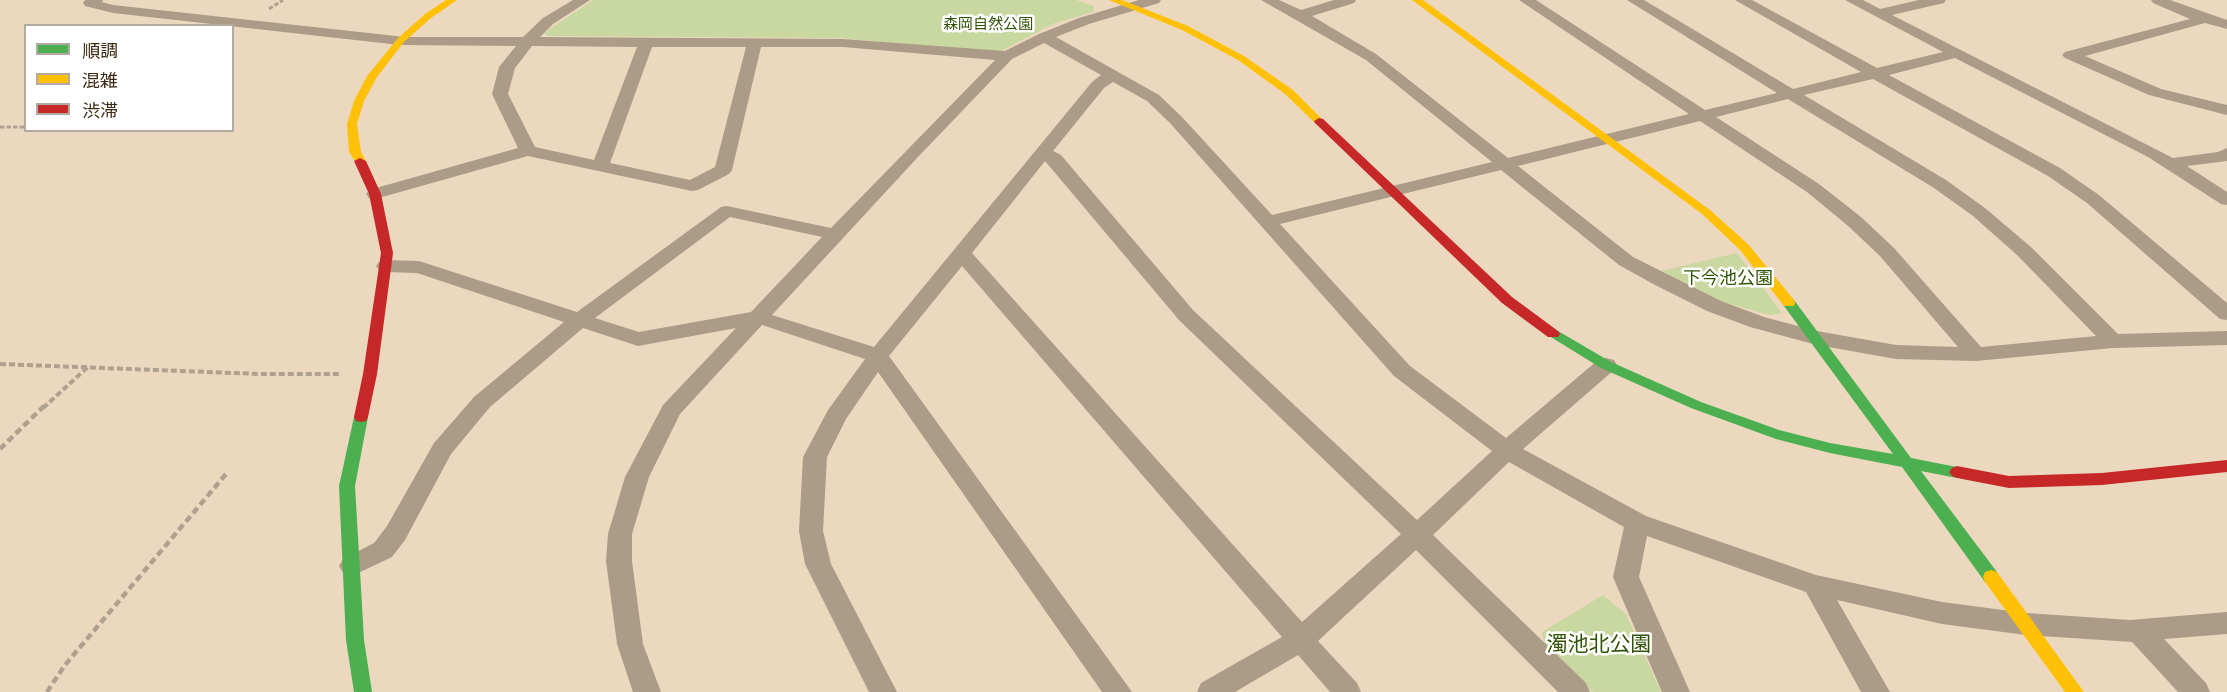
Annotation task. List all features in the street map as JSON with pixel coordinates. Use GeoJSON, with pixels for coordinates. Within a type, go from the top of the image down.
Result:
{"type":"FeatureCollection","features":[{"type":"Feature","properties":{"kind":"street"},"geometry":{"type":"LineString","coordinates":[[96,0],[90,3],[113,9],[400,41],[843,43],[1007,56]]}},
{"type":"Feature","properties":{"kind":"street"},"geometry":{"type":"LineString","coordinates":[[363,692],[355,640],[347,486],[369,374],[387,253],[375,195],[356,152],[352,124],[359,101],[372,76],[400,41],[428,16],[452,0]]}},
{"type":"Feature","properties":{"kind":"street"},"geometry":{"type":"LineString","coordinates":[[528,151],[500,94],[507,67],[548,21],[582,0]]}},
{"type":"Feature","properties":{"kind":"street"},"geometry":{"type":"LineString","coordinates":[[1114,0],[1215,43],[1241,58],[1289,92],[1507,300],[1550,332],[1606,365],[1696,405],[1776,434],[1830,448],[2009,482],[2102,479],[2227,466]]}},
{"type":"Feature","properties":{"kind":"street"},"geometry":{"type":"LineString","coordinates":[[648,692],[630,644],[619,561],[620,534],[637,477],[671,410],[911,154],[1007,56],[1044,37],[1084,21],[1154,0]]}},
{"type":"Feature","properties":{"kind":"street"},"geometry":{"type":"LineString","coordinates":[[1268,0],[1300,15],[1371,57],[1626,261],[1713,306],[1757,322],[1816,338],[1896,352],[1976,354],[2114,341],[2227,338]]}},
{"type":"Feature","properties":{"kind":"street"},"geometry":{"type":"LineString","coordinates":[[1300,15],[1349,0]]}},
{"type":"Feature","properties":{"kind":"street"},"geometry":{"type":"LineString","coordinates":[[1417,0],[1706,212],[1744,247],[1816,338],[2075,692]]}},
{"type":"Feature","properties":{"kind":"street"},"geometry":{"type":"LineString","coordinates":[[1526,0],[1813,188],[1854,221],[1927,295],[1976,354]]}},
{"type":"Feature","properties":{"kind":"street"},"geometry":{"type":"LineString","coordinates":[[1634,0],[1940,184],[2024,251],[2114,341]]}},
{"type":"Feature","properties":{"kind":"street"},"geometry":{"type":"LineString","coordinates":[[1742,0],[2054,172],[2093,199],[2227,314]]}},
{"type":"Feature","properties":{"kind":"street"},"geometry":{"type":"LineString","coordinates":[[1852,0],[2172,164],[2227,200]]}},
{"type":"Feature","properties":{"kind":"street"},"geometry":{"type":"LineString","coordinates":[[1879,13],[1939,0]]}},
{"type":"Feature","properties":{"kind":"street"},"geometry":{"type":"LineString","coordinates":[[2158,0],[2205,19],[2227,25]]}},
{"type":"Feature","properties":{"kind":"street"},"geometry":{"type":"LineString","coordinates":[[2205,19],[2070,55],[2155,92],[2227,110]]}},
{"type":"Feature","properties":{"kind":"street"},"geometry":{"type":"LineString","coordinates":[[1044,37],[1096,64],[1161,105],[1402,371],[1507,450],[1636,523],[1815,585],[1942,613],[2026,624],[2139,631],[2227,623]]}},
{"type":"Feature","properties":{"kind":"street"},"geometry":{"type":"LineString","coordinates":[[600,166],[646,42]]}},
{"type":"Feature","properties":{"kind":"street"},"geometry":{"type":"LineString","coordinates":[[375,195],[528,151],[692,186],[723,170],[755,43]]}},
{"type":"Feature","properties":{"kind":"street"},"geometry":{"type":"LineString","coordinates":[[1268,222],[1958,53]]}},
{"type":"Feature","properties":{"kind":"street"},"geometry":{"type":"LineString","coordinates":[[882,692],[818,564],[811,531],[815,457],[836,416],[878,356],[1098,85],[1112,75]]}},
{"type":"Feature","properties":{"kind":"street"},"geometry":{"type":"LineString","coordinates":[[1043,153],[1055,159],[1186,315],[1416,534],[1576,692]]}},
{"type":"Feature","properties":{"kind":"street"},"geometry":{"type":"LineString","coordinates":[[2172,164],[2223,157],[2227,153]]}},
{"type":"Feature","properties":{"kind":"street"},"geometry":{"type":"LineString","coordinates":[[352,566],[382,550],[396,533],[442,449],[482,402],[579,320],[727,211],[837,235]]}},
{"type":"Feature","properties":{"kind":"street"},"geometry":{"type":"LineString","coordinates":[[962,254],[1347,692]]}},
{"type":"Feature","properties":{"kind":"street"},"geometry":{"type":"LineString","coordinates":[[386,266],[419,267],[638,339],[758,317],[878,356],[1118,692]]}},
{"type":"Feature","properties":{"kind":"street"},"geometry":{"type":"LineString","coordinates":[[1211,692],[1302,639],[1507,450],[1606,365]]}},
{"type":"Feature","properties":{"kind":"street"},"geometry":{"type":"LineString","coordinates":[[1636,523],[1626,577],[1676,692]]}},
{"type":"Feature","properties":{"kind":"street"},"geometry":{"type":"LineString","coordinates":[[1815,585],[1876,692]]}},
{"type":"Feature","properties":{"kind":"street"},"geometry":{"type":"LineString","coordinates":[[2139,631],[2196,692]]}},
{"type":"Feature","properties":{"kind":"path"},"geometry":{"type":"LineString","coordinates":[[0,127],[24,127]]}},
{"type":"Feature","properties":{"kind":"path"},"geometry":{"type":"LineString","coordinates":[[0,364],[260,374],[369,374]]}},
{"type":"Feature","properties":{"kind":"path"},"geometry":{"type":"LineString","coordinates":[[0,449],[89,366]]}},
{"type":"Feature","properties":{"kind":"path"},"geometry":{"type":"LineString","coordinates":[[47,692],[65,665],[226,474]]}},
{"type":"Feature","properties":{"kind":"green space","name":"森岡自然公園"},"geometry":{"type":"Polygon","coordinates":[[[593,0],[1076,0],[1094,6],[1093,12],[1055,23],[999,52],[840,38],[547,36],[544,33],[593,0]]]}},
{"type":"Feature","properties":{"kind":"green space","name":"下今池公園"},"geometry":{"type":"Polygon","coordinates":[[[1737,253],[1782,313],[1770,315],[1722,302],[1661,271],[1737,253]]]}},
{"type":"Feature","properties":{"kind":"green space","name":"濁池北公園"},"geometry":{"type":"Polygon","coordinates":[[[1603,595],[1626,614],[1661,692],[1593,692],[1545,647],[1542,632],[1603,595]]]}},
{"type":"Feature","properties":{"kind":"traffic: fast"},"geometry":{"type":"LineString","coordinates":[[1789,303],[1991,577]]}},
{"type":"Feature","properties":{"kind":"traffic: fast"},"geometry":{"type":"LineString","coordinates":[[1553,334],[1606,365],[1696,405],[1776,434],[1830,448],[1957,472]]}},
{"type":"Feature","properties":{"kind":"traffic: fast"},"geometry":{"type":"LineString","coordinates":[[361,417],[347,486],[355,640],[363,692]]}},
{"type":"Feature","properties":{"kind":"traffic: slow"},"geometry":{"type":"LineString","coordinates":[[360,161],[355,152],[352,124],[359,101],[372,76],[401,40],[428,16],[452,0]]}},
{"type":"Feature","properties":{"kind":"traffic: slow"},"geometry":{"type":"LineString","coordinates":[[1114,0],[1185,28],[1241,58],[1289,92],[1319,121]]}},
{"type":"Feature","properties":{"kind":"traffic: slow"},"geometry":{"type":"LineString","coordinates":[[1417,0],[1706,212],[1744,247],[1789,303]]}},
{"type":"Feature","properties":{"kind":"traffic: slow"},"geometry":{"type":"LineString","coordinates":[[1991,577],[2075,692]]}},
{"type":"Feature","properties":{"kind":"traffic: jam"},"geometry":{"type":"LineString","coordinates":[[1319,121],[1507,300],[1553,334]]}},
{"type":"Feature","properties":{"kind":"traffic: jam"},"geometry":{"type":"LineString","coordinates":[[360,161],[375,194],[387,253],[370,374],[361,417]]}},
{"type":"Feature","properties":{"kind":"traffic: jam"},"geometry":{"type":"LineString","coordinates":[[1957,472],[2009,482],[2102,479],[2227,466]]}}]}
